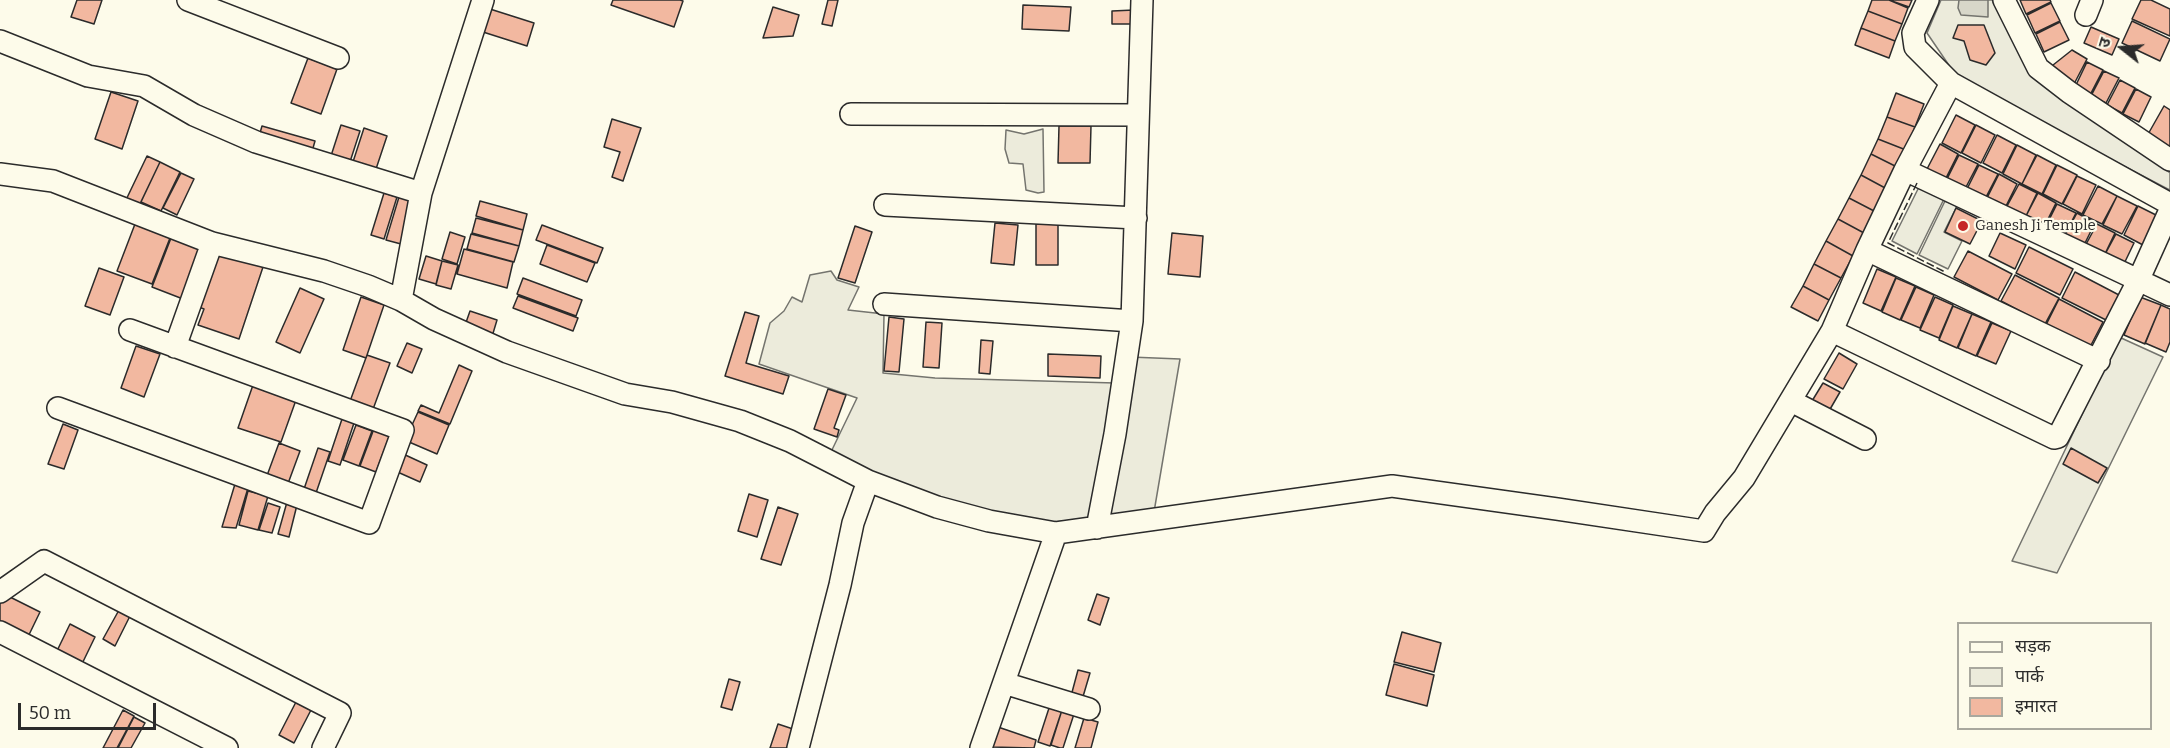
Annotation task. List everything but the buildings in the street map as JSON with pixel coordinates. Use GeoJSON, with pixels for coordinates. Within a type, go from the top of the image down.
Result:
{"type":"FeatureCollection","features":[{"type":"Feature","properties":{"kind":"street"},"geometry":{"type":"LineString","coordinates":[[188,0],[338,58]]}},
{"type":"Feature","properties":{"kind":"street"},"geometry":{"type":"LineString","coordinates":[[401,300],[421,193],[483,0]]}},
{"type":"Feature","properties":{"kind":"street"},"geometry":{"type":"LineString","coordinates":[[1096,528],[1115,434],[1132,321],[1142,0]]}},
{"type":"Feature","properties":{"kind":"street"},"geometry":{"type":"LineString","coordinates":[[1928,0],[1913,33],[1915,47],[1951,83],[2170,204]]}},
{"type":"Feature","properties":{"kind":"street"},"geometry":{"type":"LineString","coordinates":[[2004,0],[2038,68],[2069,92],[2170,160]]}},
{"type":"Feature","properties":{"kind":"street"},"geometry":{"type":"LineString","coordinates":[[0,41],[88,76],[144,86],[194,115],[256,142],[421,193]]}},
{"type":"Feature","properties":{"kind":"street"},"geometry":{"type":"LineString","coordinates":[[0,174],[53,181],[212,243],[324,271],[401,300],[434,319],[507,352],[625,394],[672,402],[740,421],[799,446],[868,481],[937,507],[989,522],[1056,533],[1392,486],[1704,531],[1715,513],[1744,478],[1832,331],[1905,170],[1951,83]]}},
{"type":"Feature","properties":{"kind":"street"},"geometry":{"type":"LineString","coordinates":[[851,114],[1138,115]]}},
{"type":"Feature","properties":{"kind":"street"},"geometry":{"type":"LineString","coordinates":[[1905,170],[2170,295]]}},
{"type":"Feature","properties":{"kind":"street"},"geometry":{"type":"LineString","coordinates":[[885,206],[1136,218]]}},
{"type":"Feature","properties":{"kind":"street"},"geometry":{"type":"LineString","coordinates":[[1832,331],[2054,438],[2061,433],[2098,361],[2170,210]]}},
{"type":"Feature","properties":{"kind":"street"},"geometry":{"type":"LineString","coordinates":[[175,347],[212,243]]}},
{"type":"Feature","properties":{"kind":"street"},"geometry":{"type":"LineString","coordinates":[[1867,250],[2098,361]]}},
{"type":"Feature","properties":{"kind":"street"},"geometry":{"type":"LineString","coordinates":[[884,304],[1132,321]]}},
{"type":"Feature","properties":{"kind":"street"},"geometry":{"type":"LineString","coordinates":[[58,408],[369,523],[403,430],[130,330]]}},
{"type":"Feature","properties":{"kind":"street"},"geometry":{"type":"LineString","coordinates":[[1791,401],[1865,439]]}},
{"type":"Feature","properties":{"kind":"street"},"geometry":{"type":"LineString","coordinates":[[798,748],[840,585],[853,524],[868,481]]}},
{"type":"Feature","properties":{"kind":"street"},"geometry":{"type":"LineString","coordinates":[[981,748],[1056,533]]}},
{"type":"Feature","properties":{"kind":"street"},"geometry":{"type":"LineString","coordinates":[[0,592],[44,561],[340,713],[323,748]]}},
{"type":"Feature","properties":{"kind":"street"},"geometry":{"type":"LineString","coordinates":[[0,633],[227,748]]}},
{"type":"Feature","properties":{"kind":"street"},"geometry":{"type":"LineString","coordinates":[[1004,683],[1089,709]]}},
{"type":"Feature","properties":{"kind":"green space"},"geometry":{"type":"Polygon","coordinates":[[[1941,0],[1992,0],[2031,73],[2136,146],[2170,173],[2170,190],[1959,80],[1927,33],[1941,0]]]}},
{"type":"Feature","properties":{"kind":"green space"},"geometry":{"type":"Polygon","coordinates":[[[1043,129],[1044,192],[1038,193],[1026,190],[1023,164],[1009,163],[1005,149],[1006,130],[1024,134],[1043,129]]]}},
{"type":"Feature","properties":{"kind":"green space"},"geometry":{"type":"Polygon","coordinates":[[[1919,187],[1944,199],[1917,254],[1892,241],[1919,187]]]}},
{"type":"Feature","properties":{"kind":"green space"},"geometry":{"type":"Polygon","coordinates":[[[1945,201],[1957,206],[1944,232],[1962,241],[1948,269],[1919,255],[1945,201]]]}},
{"type":"Feature","properties":{"kind":"green space"},"geometry":{"type":"Polygon","coordinates":[[[831,271],[837,280],[859,287],[848,310],[884,314],[883,373],[935,378],[1115,383],[1092,518],[1054,522],[986,513],[936,499],[830,454],[857,398],[759,364],[770,323],[784,311],[792,297],[802,302],[810,275],[831,271]]]}},
{"type":"Feature","properties":{"kind":"green space"},"geometry":{"type":"Polygon","coordinates":[[[2119,337],[2163,357],[2057,573],[2012,561],[2119,337]]]}},
{"type":"Feature","properties":{"kind":"green space"},"geometry":{"type":"Polygon","coordinates":[[[1130,357],[1180,359],[1154,512],[1105,518],[1130,357]]]}},
{"type":"Feature","properties":{"kind":"shaded area"},"geometry":{"type":"Polygon","coordinates":[[[1959,0],[1988,0],[1988,17],[1961,15],[1958,8],[1959,0]]]}},
{"type":"Feature","properties":{"kind":"fence"},"geometry":{"type":"LineString","coordinates":[[1917,183],[1888,243],[1945,272]]}},
{"type":"Feature","properties":{"kind":"place","name":"Ganesh Ji Temple"},"geometry":{"type":"Point","coordinates":[1963,226]}}]}
